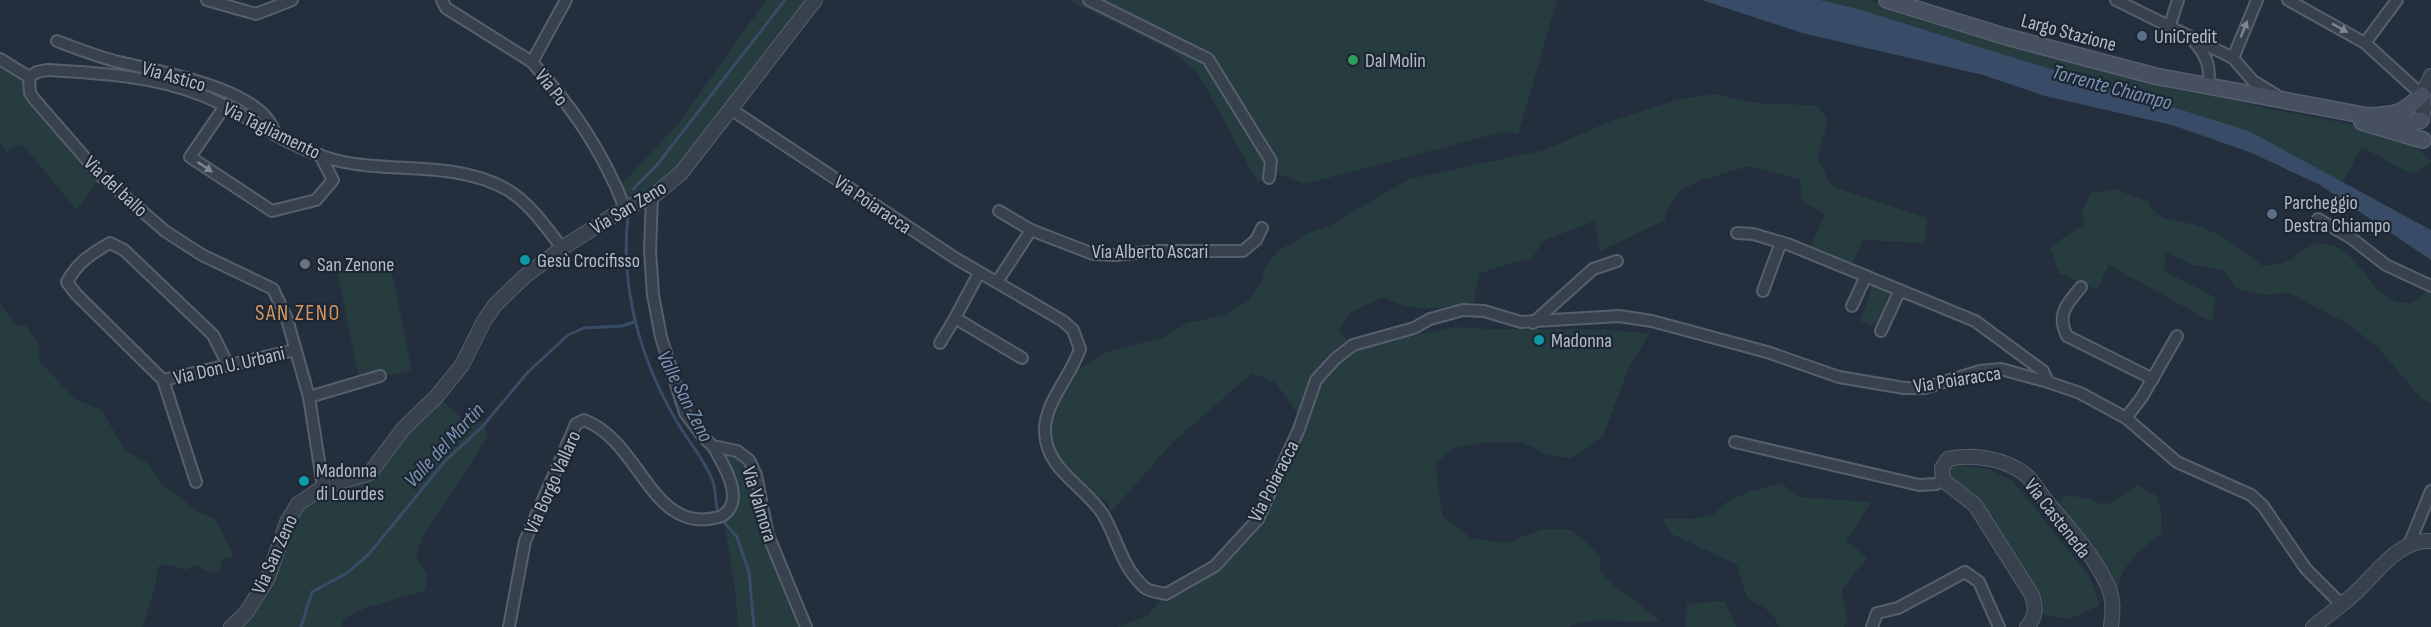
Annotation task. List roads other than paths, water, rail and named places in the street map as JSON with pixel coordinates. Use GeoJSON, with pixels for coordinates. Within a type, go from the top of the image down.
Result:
{"type":"FeatureCollection","features":[{"type":"Feature","properties":{"kind":"main road","name":"Largo Stazione"},"geometry":{"type":"LineString","coordinates":[[1887,0],[2007,37],[2208,87],[2399,123],[2426,117]]}},
{"type":"Feature","properties":{"kind":"main road","name":"Largo Stazione"},"geometry":{"type":"LineString","coordinates":[[2368,116],[2396,115],[2406,110],[2429,84]]}},
{"type":"Feature","properties":{"kind":"main road","name":"Largo Stazione"},"geometry":{"type":"LineString","coordinates":[[2208,87],[2222,94],[2244,99],[2381,126],[2427,143]]}},
{"type":"Feature","properties":{"kind":"main road"},"geometry":{"type":"LineString","coordinates":[[2426,117],[2419,128],[2427,143]]}},
{"type":"Feature","properties":{"kind":"street"},"geometry":{"type":"LineString","coordinates":[[207,0],[256,14],[292,0]]}},
{"type":"Feature","properties":{"kind":"street","name":"Via Po"},"geometry":{"type":"LineString","coordinates":[[442,0],[446,8],[532,62],[593,139],[625,208]]}},
{"type":"Feature","properties":{"kind":"street"},"geometry":{"type":"LineString","coordinates":[[532,62],[566,0]]}},
{"type":"Feature","properties":{"kind":"street","name":"Via San Zeno"},"geometry":{"type":"LineString","coordinates":[[231,627],[246,612],[268,578],[291,513],[305,498],[323,487],[370,473],[403,429],[437,396],[462,365],[484,321],[495,305],[524,277],[562,248],[625,208],[652,197],[681,173],[732,110],[814,0]]}},
{"type":"Feature","properties":{"kind":"street"},"geometry":{"type":"LineString","coordinates":[[1089,0],[1208,60],[1271,161],[1269,178]]}},
{"type":"Feature","properties":{"kind":"street"},"geometry":{"type":"LineString","coordinates":[[2116,0],[2233,58],[2267,92],[2291,101]]}},
{"type":"Feature","properties":{"kind":"street"},"geometry":{"type":"LineString","coordinates":[[2170,25],[2178,0]]}},
{"type":"Feature","properties":{"kind":"street"},"geometry":{"type":"LineString","coordinates":[[2233,58],[2257,0]]}},
{"type":"Feature","properties":{"kind":"street"},"geometry":{"type":"LineString","coordinates":[[2288,0],[2365,43],[2429,84],[2424,108],[2426,117]]}},
{"type":"Feature","properties":{"kind":"street"},"geometry":{"type":"LineString","coordinates":[[2365,43],[2397,0]]}},
{"type":"Feature","properties":{"kind":"street"},"geometry":{"type":"LineString","coordinates":[[2192,38],[2208,58],[2210,70],[2208,87]]}},
{"type":"Feature","properties":{"kind":"street","name":"Via Astico"},"geometry":{"type":"LineString","coordinates":[[57,41],[92,54],[188,77],[220,90],[258,109],[273,124],[275,135]]}},
{"type":"Feature","properties":{"kind":"street"},"geometry":{"type":"LineString","coordinates":[[0,59],[29,77]]}},
{"type":"Feature","properties":{"kind":"street","name":"Via Tagliamento"},"geometry":{"type":"LineString","coordinates":[[29,77],[47,70],[152,80],[204,96],[275,135],[320,155],[354,163],[470,175],[506,189],[534,214],[562,248]]}},
{"type":"Feature","properties":{"kind":"street","name":"Via del ballo"},"geometry":{"type":"LineString","coordinates":[[29,77],[30,93],[35,100],[101,176],[165,231],[202,255],[273,289],[287,319],[295,350]]}},
{"type":"Feature","properties":{"kind":"street"},"geometry":{"type":"LineString","coordinates":[[225,106],[190,157],[272,211],[316,200],[333,180],[320,155]]}},
{"type":"Feature","properties":{"kind":"street","name":"Via Poiaracca"},"geometry":{"type":"LineString","coordinates":[[732,110],[979,273],[1063,321],[1073,330],[1080,348],[1047,420],[1045,432],[1049,452],[1060,469],[1104,515],[1125,566],[1146,590],[1166,594],[1215,566],[1258,519],[1299,429],[1316,380],[1335,359],[1353,345],[1414,328],[1438,316],[1463,310],[1484,311],[1521,322],[1533,323],[1619,316],[1653,321],[1767,352],[1839,377],[1904,388],[1924,388],[1980,371],[2001,369],[2048,382],[2080,393],[2126,417],[2177,462],[2251,495],[2263,506],[2306,569],[2341,604]]}},
{"type":"Feature","properties":{"kind":"street"},"geometry":{"type":"LineString","coordinates":[[652,197],[651,275],[661,337],[685,413],[713,446]]}},
{"type":"Feature","properties":{"kind":"street","name":"Via Alberto Ascari"},"geometry":{"type":"LineString","coordinates":[[999,211],[1031,230],[1093,254],[1243,251],[1256,240],[1262,228]]}},
{"type":"Feature","properties":{"kind":"street"},"geometry":{"type":"LineString","coordinates":[[2318,219],[2351,238],[2386,265],[2431,286]]}},
{"type":"Feature","properties":{"kind":"street"},"geometry":{"type":"LineString","coordinates":[[997,282],[1031,230]]}},
{"type":"Feature","properties":{"kind":"street"},"geometry":{"type":"LineString","coordinates":[[1737,232],[1781,242],[1975,321],[2043,371],[2048,382]]}},
{"type":"Feature","properties":{"kind":"street"},"geometry":{"type":"LineString","coordinates":[[1763,291],[1781,242]]}},
{"type":"Feature","properties":{"kind":"street"},"geometry":{"type":"LineString","coordinates":[[196,482],[164,380],[67,282],[80,263],[110,243],[124,250],[213,335],[228,365]]}},
{"type":"Feature","properties":{"kind":"street"},"geometry":{"type":"LineString","coordinates":[[1533,323],[1593,269],[1617,261]]}},
{"type":"Feature","properties":{"kind":"street"},"geometry":{"type":"LineString","coordinates":[[940,343],[979,273]]}},
{"type":"Feature","properties":{"kind":"street"},"geometry":{"type":"LineString","coordinates":[[1852,306],[1866,276]]}},
{"type":"Feature","properties":{"kind":"street"},"geometry":{"type":"LineString","coordinates":[[2080,287],[2062,312],[2061,324],[2067,336],[2153,379]]}},
{"type":"Feature","properties":{"kind":"street"},"geometry":{"type":"LineString","coordinates":[[1881,331],[1900,290]]}},
{"type":"Feature","properties":{"kind":"street"},"geometry":{"type":"LineString","coordinates":[[955,318],[1022,358]]}},
{"type":"Feature","properties":{"kind":"street"},"geometry":{"type":"LineString","coordinates":[[2126,417],[2153,379],[2177,336]]}},
{"type":"Feature","properties":{"kind":"street"},"geometry":{"type":"LineString","coordinates":[[295,350],[309,397],[323,487]]}},
{"type":"Feature","properties":{"kind":"street","name":"Via Don U. Urbani"},"geometry":{"type":"LineString","coordinates":[[164,380],[295,350]]}},
{"type":"Feature","properties":{"kind":"street"},"geometry":{"type":"LineString","coordinates":[[309,397],[380,376]]}},
{"type":"Feature","properties":{"kind":"street","name":"Via Borgo Vallaro"},"geometry":{"type":"LineString","coordinates":[[509,627],[525,541],[576,424],[584,420],[598,425],[620,445],[668,509],[684,518],[706,521],[724,516],[734,502],[733,490],[713,446]]}},
{"type":"Feature","properties":{"kind":"street"},"geometry":{"type":"LineString","coordinates":[[1735,442],[1919,485],[1936,484],[1942,480],[1975,505],[2024,579],[2036,607],[2033,620],[2027,627]]}},
{"type":"Feature","properties":{"kind":"street","name":"Via Valmora"},"geometry":{"type":"LineString","coordinates":[[713,446],[737,451],[749,460],[756,475],[768,535],[786,572],[806,627]]}},
{"type":"Feature","properties":{"kind":"street","name":"Via Casteneda"},"geometry":{"type":"LineString","coordinates":[[1942,480],[1942,468],[1947,459],[1959,456],[2003,463],[2026,475],[2075,536],[2106,582],[2113,601],[2111,627]]}},
{"type":"Feature","properties":{"kind":"street"},"geometry":{"type":"LineString","coordinates":[[2408,547],[2431,491]]}},
{"type":"Feature","properties":{"kind":"street"},"geometry":{"type":"LineString","coordinates":[[2313,627],[2394,554],[2431,540]]}},
{"type":"Feature","properties":{"kind":"street"},"geometry":{"type":"LineString","coordinates":[[1872,627],[1877,613],[1898,608],[1965,572],[1979,582],[1999,627]]}},
{"type":"Feature","properties":{"kind":"water"},"geometry":{"type":"Polygon","coordinates":[[[1702,0],[1820,0],[1858,9],[2249,131],[2431,230],[2431,260],[2320,185],[2252,153],[2172,125],[2045,96],[1983,75],[1802,33],[1702,0]]]}},
{"type":"Feature","properties":{"kind":"waterway","name":"Valle San Zeno"},"geometry":{"type":"LineString","coordinates":[[633,189],[657,165],[785,0]]}},
{"type":"Feature","properties":{"kind":"waterway","name":"Valle San Zeno"},"geometry":{"type":"LineString","coordinates":[[628,216],[626,243],[630,296],[643,347],[663,397],[712,479],[719,515]]}},
{"type":"Feature","properties":{"kind":"waterway","name":"Valle del Martin"},"geometry":{"type":"LineString","coordinates":[[301,627],[312,592],[347,573],[369,554],[445,461],[482,427],[528,372],[568,335],[584,328],[622,326],[634,322],[635,318]]}},
{"type":"Feature","properties":{"kind":"waterway","name":"Valle San Zeno"},"geometry":{"type":"LineString","coordinates":[[722,520],[737,537],[749,572],[754,627]]}},
{"type":"Feature","properties":{"kind":"place","name":"UniCredit"},"geometry":{"type":"Point","coordinates":[2142,36]}},
{"type":"Feature","properties":{"kind":"place","name":"Dal Molin"},"geometry":{"type":"Point","coordinates":[1353,60]}},
{"type":"Feature","properties":{"kind":"place","name":"Parcheggio Destra Chiampo"},"geometry":{"type":"Point","coordinates":[2272,214]}},
{"type":"Feature","properties":{"kind":"place","name":"Gesù Crocifisso"},"geometry":{"type":"Point","coordinates":[525,260]}},
{"type":"Feature","properties":{"kind":"place","name":"San Zenone"},"geometry":{"type":"Point","coordinates":[305,264]}},
{"type":"Feature","properties":{"kind":"place","name":"Madonna"},"geometry":{"type":"Point","coordinates":[1539,340]}},
{"type":"Feature","properties":{"kind":"place","name":"Madonna di Lourdes"},"geometry":{"type":"Point","coordinates":[304,481]}},
{"type":"Feature","properties":{"kind":"district","name":"SAN ZENO"},"geometry":{"type":"Point","coordinates":[298,312]}},
{"type":"Feature","properties":{"kind":"water label","name":"Torrente Chiampo"},"geometry":{"type":"Point","coordinates":[2112,87]}}]}
